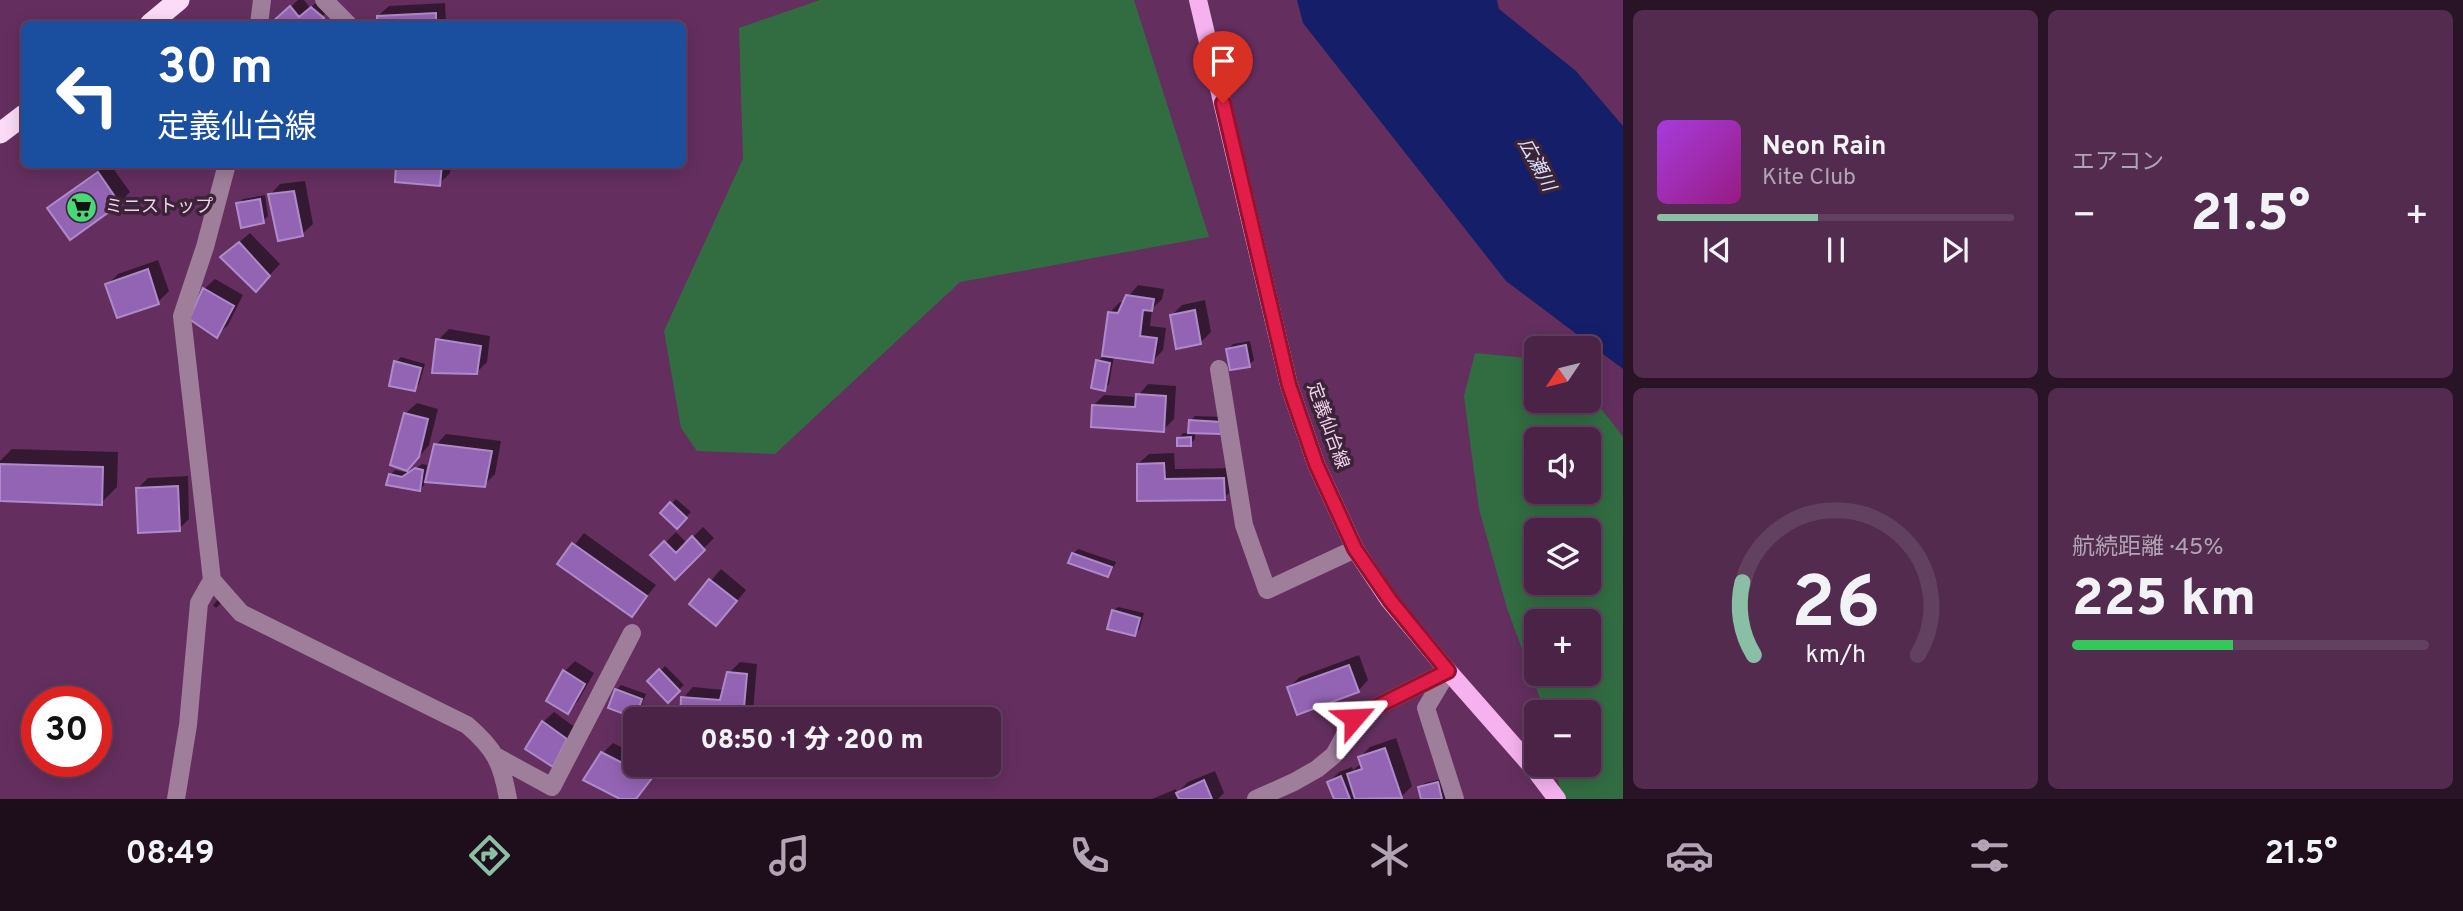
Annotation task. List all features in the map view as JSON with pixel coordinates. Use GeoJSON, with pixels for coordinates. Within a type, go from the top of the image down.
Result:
{"type":"FeatureCollection","features":[{"type":"Feature","properties":{"kind":"highway"},"geometry":{"type":"LineString","coordinates":[[154,21],[179,0]]}},
{"type":"Feature","properties":{"kind":"highway"},"geometry":{"type":"LineString","coordinates":[[0,133],[21,117]]}},
{"type":"Feature","properties":{"kind":"main road","name":"定義仙台線"},"geometry":{"type":"LineString","coordinates":[[1198,0],[1289,385],[1316,464],[1355,549],[1390,600],[1557,799]]}},
{"type":"Feature","properties":{"kind":"street"},"geometry":{"type":"LineString","coordinates":[[259,21],[262,0]]}},
{"type":"Feature","properties":{"kind":"street"},"geometry":{"type":"LineString","coordinates":[[324,0],[345,21]]}},
{"type":"Feature","properties":{"kind":"street"},"geometry":{"type":"LineString","coordinates":[[226,168],[205,247],[182,316],[212,580],[241,613],[467,725],[486,741],[497,757],[504,772],[508,799]]}},
{"type":"Feature","properties":{"kind":"street"},"geometry":{"type":"LineString","coordinates":[[1219,369],[1244,525],[1267,590],[1355,549]]}},
{"type":"Feature","properties":{"kind":"street"},"geometry":{"type":"LineString","coordinates":[[176,799],[188,725],[199,603],[212,580]]}},
{"type":"Feature","properties":{"kind":"street"},"geometry":{"type":"LineString","coordinates":[[497,757],[552,787],[632,633]]}},
{"type":"Feature","properties":{"kind":"street"},"geometry":{"type":"LineString","coordinates":[[1256,799],[1294,782],[1334,755],[1354,718],[1448,671]]}},
{"type":"Feature","properties":{"kind":"street"},"geometry":{"type":"LineString","coordinates":[[1448,671],[1426,708],[1455,799]]}},
{"type":"Feature","properties":{"kind":"green space"},"geometry":{"type":"Polygon","coordinates":[[[820,0],[1134,0],[1209,237],[960,282],[775,454],[697,451],[681,428],[664,331],[743,159],[739,28],[820,0]]]}},
{"type":"Feature","properties":{"kind":"green space"},"geometry":{"type":"Polygon","coordinates":[[[1475,353],[1524,358],[1524,413],[1601,413],[1601,409],[1623,437],[1623,799],[1562,799],[1557,777],[1601,777],[1601,700],[1541,700],[1536,686],[1601,686],[1601,609],[1524,609],[1524,655],[1507,608],[1479,509],[1464,396],[1475,353]]]}},
{"type":"Feature","properties":{"kind":"water","name":"広瀬川"},"geometry":{"type":"Polygon","coordinates":[[[1297,0],[1497,0],[1499,9],[1576,71],[1623,126],[1623,369],[1601,352],[1601,336],[1579,336],[1506,281],[1303,23],[1297,0]]]}},
{"type":"Feature","properties":{"kind":"building"},"geometry":{"type":"Polygon","coordinates":[[[290,6],[299,17],[311,7],[324,18],[320,21],[273,21],[290,6]]]}},
{"type":"Feature","properties":{"kind":"building"},"geometry":{"type":"Polygon","coordinates":[[[436,13],[436,21],[377,21],[377,16],[436,13]]]}},
{"type":"Feature","properties":{"kind":"building"},"geometry":{"type":"Polygon","coordinates":[[[396,168],[442,168],[440,186],[395,182],[396,168]]]}},
{"type":"Feature","properties":{"kind":"building"},"geometry":{"type":"Polygon","coordinates":[[[98,172],[120,204],[70,240],[47,208],[98,172]]]}},
{"type":"Feature","properties":{"kind":"building"},"geometry":{"type":"Polygon","coordinates":[[[294,191],[303,236],[278,241],[268,194],[294,191]]]}},
{"type":"Feature","properties":{"kind":"building"},"geometry":{"type":"Polygon","coordinates":[[[260,199],[264,223],[241,228],[236,203],[260,199]]]}},
{"type":"Feature","properties":{"kind":"building"},"geometry":{"type":"Polygon","coordinates":[[[239,242],[270,276],[256,292],[220,257],[239,242]]]}},
{"type":"Feature","properties":{"kind":"building"},"geometry":{"type":"Polygon","coordinates":[[[148,269],[159,304],[117,318],[105,284],[148,269]]]}},
{"type":"Feature","properties":{"kind":"building"},"geometry":{"type":"Polygon","coordinates":[[[203,288],[234,306],[217,338],[189,319],[203,288]]]}},
{"type":"Feature","properties":{"kind":"building"},"geometry":{"type":"Polygon","coordinates":[[[1126,295],[1154,299],[1152,311],[1143,310],[1140,336],[1157,338],[1153,363],[1102,356],[1108,312],[1118,313],[1126,295]]]}},
{"type":"Feature","properties":{"kind":"building"},"geometry":{"type":"Polygon","coordinates":[[[1195,310],[1201,344],[1176,349],[1170,315],[1195,310]]]}},
{"type":"Feature","properties":{"kind":"building"},"geometry":{"type":"Polygon","coordinates":[[[436,339],[481,346],[477,374],[432,373],[436,339]]]}},
{"type":"Feature","properties":{"kind":"building"},"geometry":{"type":"Polygon","coordinates":[[[1246,345],[1250,367],[1230,370],[1226,349],[1246,345]]]}},
{"type":"Feature","properties":{"kind":"building"},"geometry":{"type":"Polygon","coordinates":[[[1096,360],[1110,363],[1105,391],[1091,388],[1096,360]]]}},
{"type":"Feature","properties":{"kind":"building"},"geometry":{"type":"Polygon","coordinates":[[[394,361],[421,368],[415,391],[389,386],[394,361]]]}},
{"type":"Feature","properties":{"kind":"building"},"geometry":{"type":"Polygon","coordinates":[[[1136,394],[1166,396],[1164,432],[1091,427],[1092,405],[1135,407],[1136,394]]]}},
{"type":"Feature","properties":{"kind":"building"},"geometry":{"type":"Polygon","coordinates":[[[404,413],[428,419],[419,457],[407,471],[390,465],[404,413]]]}},
{"type":"Feature","properties":{"kind":"building"},"geometry":{"type":"Polygon","coordinates":[[[1189,420],[1221,422],[1221,434],[1188,433],[1189,420]]]}},
{"type":"Feature","properties":{"kind":"building"},"geometry":{"type":"Polygon","coordinates":[[[1191,437],[1191,446],[1177,446],[1177,438],[1191,437]]]}},
{"type":"Feature","properties":{"kind":"building"},"geometry":{"type":"Polygon","coordinates":[[[434,444],[492,451],[485,487],[425,482],[434,444]]]}},
{"type":"Feature","properties":{"kind":"building"},"geometry":{"type":"Polygon","coordinates":[[[1164,463],[1165,479],[1224,478],[1225,500],[1137,501],[1137,464],[1164,463]]]}},
{"type":"Feature","properties":{"kind":"building"},"geometry":{"type":"Polygon","coordinates":[[[0,464],[103,467],[102,505],[0,501],[0,464]]]}},
{"type":"Feature","properties":{"kind":"building"},"geometry":{"type":"Polygon","coordinates":[[[415,468],[423,470],[420,491],[386,485],[389,474],[402,477],[415,468]]]}},
{"type":"Feature","properties":{"kind":"building"},"geometry":{"type":"Polygon","coordinates":[[[178,486],[180,531],[138,533],[136,488],[178,486]]]}},
{"type":"Feature","properties":{"kind":"building"},"geometry":{"type":"Polygon","coordinates":[[[670,502],[687,518],[677,529],[660,513],[670,502]]]}},
{"type":"Feature","properties":{"kind":"building"},"geometry":{"type":"Polygon","coordinates":[[[692,536],[705,550],[675,580],[650,555],[664,541],[676,553],[692,536]]]}},
{"type":"Feature","properties":{"kind":"building"},"geometry":{"type":"Polygon","coordinates":[[[572,543],[647,596],[632,617],[557,564],[572,543]]]}},
{"type":"Feature","properties":{"kind":"building"},"geometry":{"type":"Polygon","coordinates":[[[1072,553],[1112,567],[1108,577],[1068,563],[1072,553]]]}},
{"type":"Feature","properties":{"kind":"building"},"geometry":{"type":"Polygon","coordinates":[[[709,579],[737,601],[716,626],[689,604],[709,579]]]}},
{"type":"Feature","properties":{"kind":"building"},"geometry":{"type":"Polygon","coordinates":[[[1112,610],[1140,618],[1135,636],[1107,629],[1112,610]]]}},
{"type":"Feature","properties":{"kind":"building"},"geometry":{"type":"Polygon","coordinates":[[[1349,665],[1359,692],[1297,715],[1287,687],[1349,665]]]}},
{"type":"Feature","properties":{"kind":"building"},"geometry":{"type":"Polygon","coordinates":[[[659,669],[680,691],[668,703],[647,681],[659,669]]]}},
{"type":"Feature","properties":{"kind":"building"},"geometry":{"type":"Polygon","coordinates":[[[563,670],[585,684],[568,714],[546,701],[563,670]]]}},
{"type":"Feature","properties":{"kind":"building"},"geometry":{"type":"Polygon","coordinates":[[[727,672],[747,674],[744,707],[681,707],[681,697],[720,700],[727,672]]]}},
{"type":"Feature","properties":{"kind":"building"},"geometry":{"type":"Polygon","coordinates":[[[615,689],[642,699],[639,707],[623,707],[623,714],[608,708],[615,689]]]}},
{"type":"Feature","properties":{"kind":"building"},"geometry":{"type":"Polygon","coordinates":[[[542,721],[567,739],[553,767],[525,749],[542,721]]]}},
{"type":"Feature","properties":{"kind":"building"},"geometry":{"type":"Polygon","coordinates":[[[1385,748],[1402,798],[1355,799],[1347,774],[1362,769],[1358,757],[1385,748]]]}},
{"type":"Feature","properties":{"kind":"building"},"geometry":{"type":"Polygon","coordinates":[[[601,752],[623,763],[623,777],[652,778],[636,799],[620,799],[583,780],[601,752]]]}},
{"type":"Feature","properties":{"kind":"building"},"geometry":{"type":"Polygon","coordinates":[[[1341,776],[1350,799],[1334,799],[1327,782],[1341,776]]]}},
{"type":"Feature","properties":{"kind":"building"},"geometry":{"type":"Polygon","coordinates":[[[1204,780],[1212,799],[1179,799],[1176,793],[1204,780]]]}},
{"type":"Feature","properties":{"kind":"building"},"geometry":{"type":"Polygon","coordinates":[[[1438,782],[1442,799],[1421,799],[1418,787],[1438,782]]]}},
{"type":"Feature","properties":{"kind":"place","name":"ミニストップ"},"geometry":{"type":"Point","coordinates":[82,207]}},
{"type":"Feature","properties":{"kind":"route"},"geometry":{"type":"LineString","coordinates":[[1223,103],[1289,385],[1316,464],[1355,549],[1390,600],[1448,671],[1354,718]]}}]}
